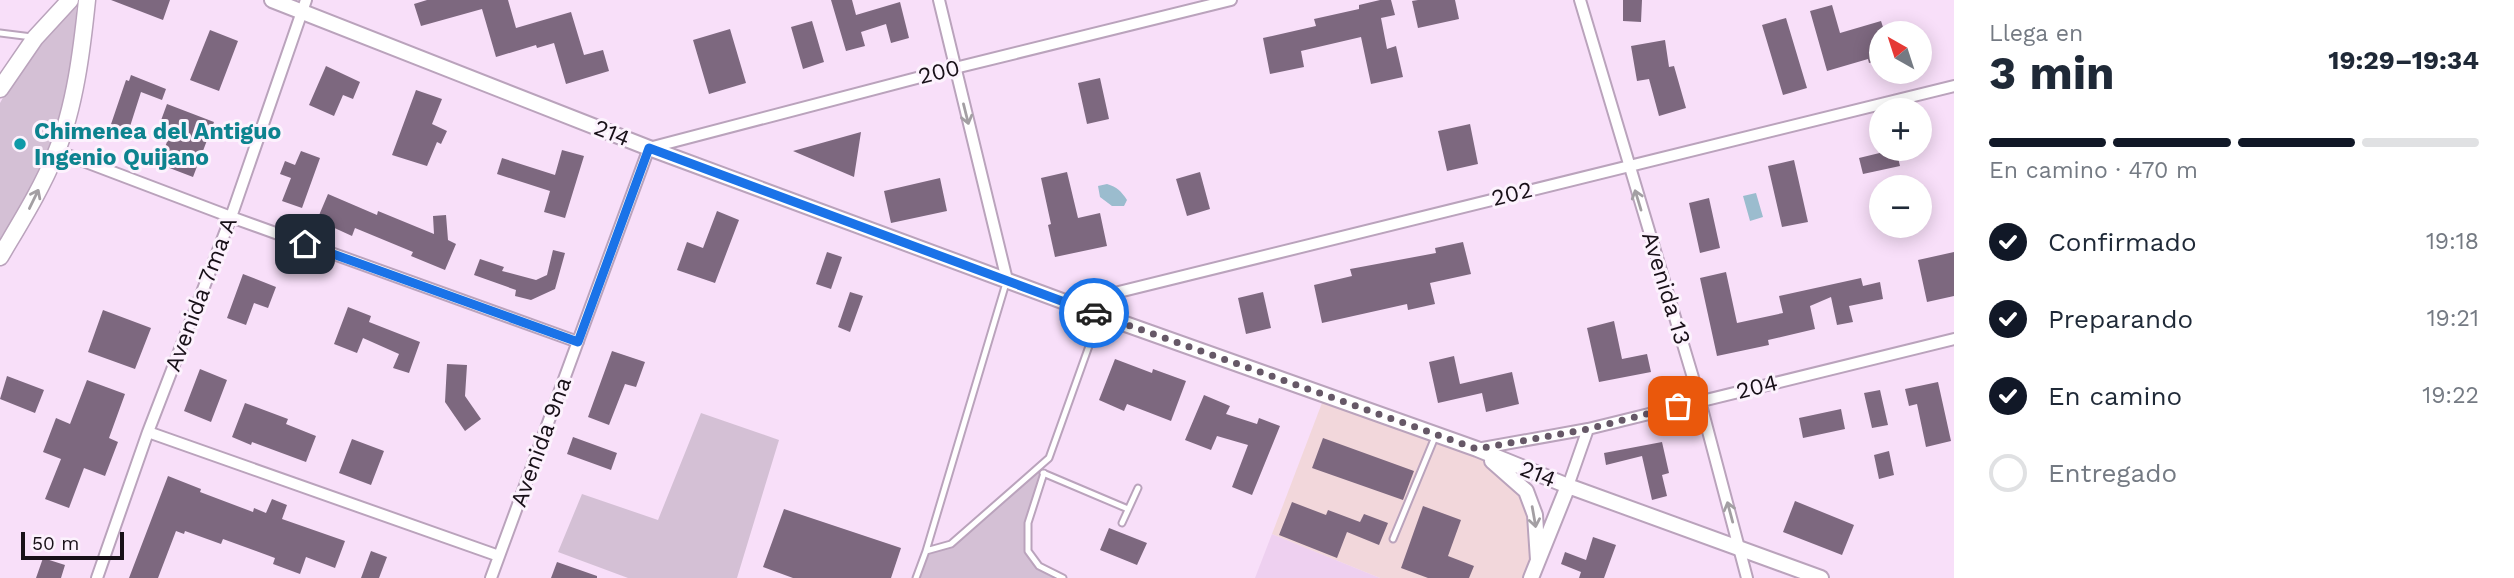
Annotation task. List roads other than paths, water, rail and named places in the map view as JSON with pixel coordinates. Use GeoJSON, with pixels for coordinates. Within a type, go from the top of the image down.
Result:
{"type":"FeatureCollection","features":[{"type":"Feature","properties":{"kind":"main road"},"geometry":{"type":"LineString","coordinates":[[0,89],[35,38],[70,0]]}},
{"type":"Feature","properties":{"kind":"main road"},"geometry":{"type":"LineString","coordinates":[[0,257],[33,204],[57,151],[82,48],[87,0]]}},
{"type":"Feature","properties":{"kind":"street","name":"214"},"geometry":{"type":"LineString","coordinates":[[272,0],[303,5],[649,148],[1100,315],[1477,449],[1569,486],[1821,578]]}},
{"type":"Feature","properties":{"kind":"street"},"geometry":{"type":"LineString","coordinates":[[939,0],[1007,280]]}},
{"type":"Feature","properties":{"kind":"street","name":"200"},"geometry":{"type":"LineString","coordinates":[[649,148],[955,68],[1231,0]]}},
{"type":"Feature","properties":{"kind":"street","name":"Avenida 13"},"geometry":{"type":"LineString","coordinates":[[1580,0],[1700,401],[1747,578]]}},
{"type":"Feature","properties":{"kind":"street","name":"Avenida 7ma A"},"geometry":{"type":"LineString","coordinates":[[97,578],[148,432],[231,217],[303,5]]}},
{"type":"Feature","properties":{"kind":"street","name":"202"},"geometry":{"type":"LineString","coordinates":[[1070,304],[1954,86]]}},
{"type":"Feature","properties":{"kind":"street","name":"Avenida 9na"},"geometry":{"type":"LineString","coordinates":[[491,578],[649,148]]}},
{"type":"Feature","properties":{"kind":"street"},"geometry":{"type":"LineString","coordinates":[[57,151],[578,342]]}},
{"type":"Feature","properties":{"kind":"street","name":"204"},"geometry":{"type":"LineString","coordinates":[[1477,449],[1588,429],[1954,339]]}},
{"type":"Feature","properties":{"kind":"street"},"geometry":{"type":"LineString","coordinates":[[1531,578],[1569,486],[1588,429]]}},
{"type":"Feature","properties":{"kind":"street"},"geometry":{"type":"LineString","coordinates":[[148,432],[499,556]]}},
{"type":"Feature","properties":{"kind":"street"},"geometry":{"type":"LineString","coordinates":[[1477,449],[1527,491],[1535,515],[1538,560]]}},
{"type":"Feature","properties":{"kind":"lane"},"geometry":{"type":"LineString","coordinates":[[0,33],[35,38]]}},
{"type":"Feature","properties":{"kind":"lane"},"geometry":{"type":"LineString","coordinates":[[916,578],[1007,280]]}},
{"type":"Feature","properties":{"kind":"lane"},"geometry":{"type":"LineString","coordinates":[[926,551],[951,544],[1049,458],[1100,315]]}},
{"type":"Feature","properties":{"kind":"lane"},"geometry":{"type":"LineString","coordinates":[[1393,539],[1436,434]]}},
{"type":"Feature","properties":{"kind":"lane"},"geometry":{"type":"LineString","coordinates":[[1037,470],[1128,509]]}},
{"type":"Feature","properties":{"kind":"lane"},"geometry":{"type":"LineString","coordinates":[[1045,473],[1028,523],[1028,551],[1039,566],[1063,578]]}},
{"type":"Feature","properties":{"kind":"lane"},"geometry":{"type":"LineString","coordinates":[[1122,523],[1139,488]]}},
{"type":"Feature","properties":{"kind":"water"},"geometry":{"type":"Polygon","coordinates":[[[1107,184],[1123,194],[1127,200],[1124,206],[1112,206],[1100,197],[1098,186],[1107,184]]]}},
{"type":"Feature","properties":{"kind":"water"},"geometry":{"type":"Polygon","coordinates":[[[1756,193],[1763,217],[1750,221],[1743,196],[1756,193]]]}},
{"type":"Feature","properties":{"kind":"place","name":"Chimenea del Antiguo Ingenio Quijano"},"geometry":{"type":"Point","coordinates":[20,144]}}]}
